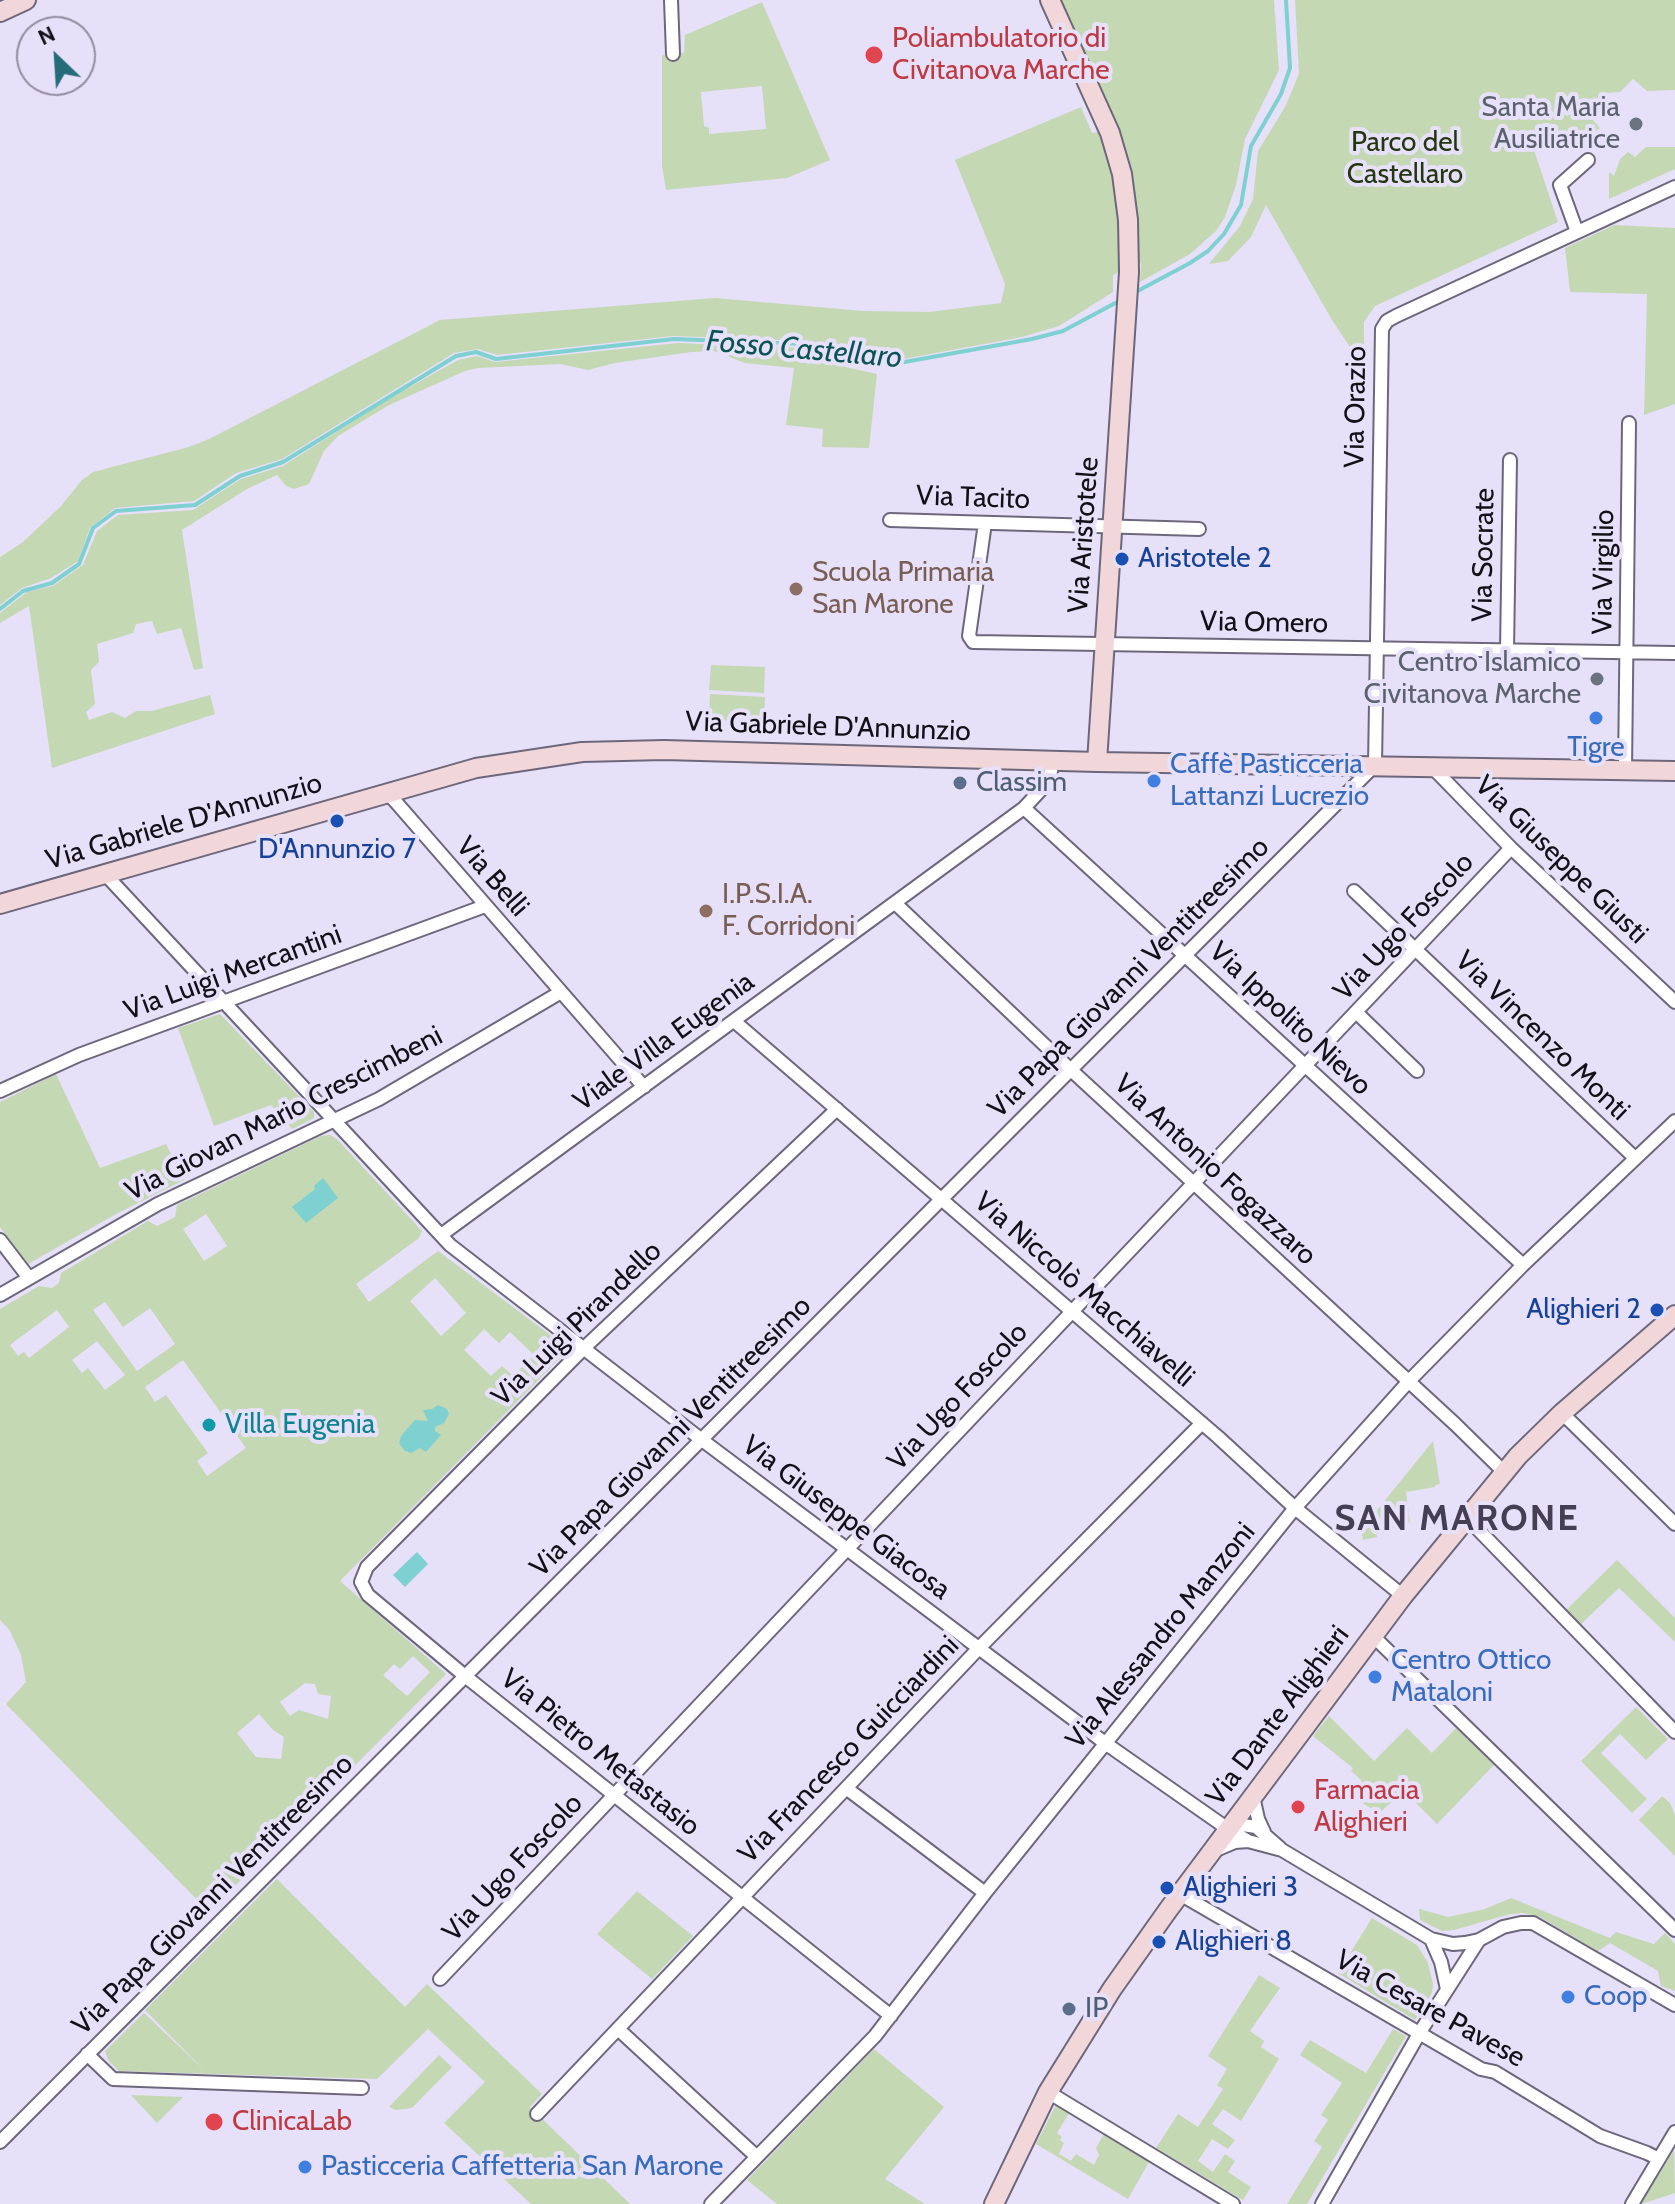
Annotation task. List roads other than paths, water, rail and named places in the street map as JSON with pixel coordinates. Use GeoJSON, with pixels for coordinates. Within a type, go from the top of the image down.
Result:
{"type":"FeatureCollection","features":[{"type":"Feature","properties":{"kind":"main road"},"geometry":{"type":"LineString","coordinates":[[0,12],[26,0]]}},
{"type":"Feature","properties":{"kind":"main road","name":"Via Aristotele"},"geometry":{"type":"LineString","coordinates":[[1050,0],[1116,153],[1127,198],[1129,272],[1097,762]]}},
{"type":"Feature","properties":{"kind":"main road","name":"Via Gabriele D'Annunzio"},"geometry":{"type":"LineString","coordinates":[[0,904],[505,761],[582,752],[664,750],[1097,762],[1375,765],[1444,773],[1625,770],[1675,776]]}},
{"type":"Feature","properties":{"kind":"main road","name":"Via Dante Alighieri"},"geometry":{"type":"LineString","coordinates":[[994,2204],[1048,2092],[1100,2007],[1180,1894],[1403,1596],[1504,1472],[1562,1413],[1675,1315]]}},
{"type":"Feature","properties":{"kind":"street"},"geometry":{"type":"LineString","coordinates":[[671,0],[673,54]]}},
{"type":"Feature","properties":{"kind":"street"},"geometry":{"type":"LineString","coordinates":[[1577,232],[1560,185],[1588,160]]}},
{"type":"Feature","properties":{"kind":"street","name":"Via Orazio"},"geometry":{"type":"LineString","coordinates":[[1375,765],[1380,340],[1387,321],[1675,187]]}},
{"type":"Feature","properties":{"kind":"street","name":"Via Virgilio"},"geometry":{"type":"LineString","coordinates":[[1625,770],[1629,423]]}},
{"type":"Feature","properties":{"kind":"street","name":"Via Socrate"},"geometry":{"type":"LineString","coordinates":[[1507,650],[1510,460]]}},
{"type":"Feature","properties":{"kind":"street","name":"Via Tacito"},"geometry":{"type":"LineString","coordinates":[[890,520],[1199,529]]}},
{"type":"Feature","properties":{"kind":"street","name":"Via Omero"},"geometry":{"type":"LineString","coordinates":[[985,523],[969,636],[971,640],[1105,645],[1675,653]]}},
{"type":"Feature","properties":{"kind":"street","name":"Viale Villa Eugenia"},"geometry":{"type":"LineString","coordinates":[[441,1235],[1024,808],[1049,781],[1053,761]]}},
{"type":"Feature","properties":{"kind":"street","name":"Via Papa Giovanni Ventitreesimo"},"geometry":{"type":"LineString","coordinates":[[0,2142],[1375,765]]}},
{"type":"Feature","properties":{"kind":"street","name":"Via Giuseppe Giusti"},"geometry":{"type":"LineString","coordinates":[[1444,773],[1511,848],[1675,1002]]}},
{"type":"Feature","properties":{"kind":"street","name":"Via Belli"},"geometry":{"type":"LineString","coordinates":[[388,793],[644,1087]]}},
{"type":"Feature","properties":{"kind":"street","name":"Via Ippolito Nievo"},"geometry":{"type":"LineString","coordinates":[[1024,808],[1523,1265]]}},
{"type":"Feature","properties":{"kind":"street","name":"Via Ugo Foscolo"},"geometry":{"type":"LineString","coordinates":[[440,1979],[1511,848]]}},
{"type":"Feature","properties":{"kind":"street","name":"Via Giuseppe Giacosa"},"geometry":{"type":"LineString","coordinates":[[105,874],[441,1235],[702,1440],[1105,1743],[1228,1829],[1248,1841],[1282,1850]]}},
{"type":"Feature","properties":{"kind":"street","name":"Via Vincenzo Monti"},"geometry":{"type":"LineString","coordinates":[[1354,891],[1635,1158]]}},
{"type":"Feature","properties":{"kind":"street","name":"Via Antonio Fogazzaro"},"geometry":{"type":"LineString","coordinates":[[895,903],[1504,1472]]}},
{"type":"Feature","properties":{"kind":"street","name":"Via Luigi Mercantini"},"geometry":{"type":"LineString","coordinates":[[0,1091],[79,1055],[485,906]]}},
{"type":"Feature","properties":{"kind":"street","name":"Via Giovan Mario Crescimbeni"},"geometry":{"type":"LineString","coordinates":[[0,1295],[158,1204],[379,1099],[561,992]]}},
{"type":"Feature","properties":{"kind":"street"},"geometry":{"type":"LineString","coordinates":[[1356,1012],[1417,1071]]}},
{"type":"Feature","properties":{"kind":"street","name":"Via Niccolò Macchiavelli"},"geometry":{"type":"LineString","coordinates":[[734,1021],[1202,1423],[1295,1508],[1403,1596]]}},
{"type":"Feature","properties":{"kind":"street","name":"Via Luigi Pirandello"},"geometry":{"type":"LineString","coordinates":[[361,1582],[367,1567],[584,1348],[837,1109]]}},
{"type":"Feature","properties":{"kind":"street","name":"Via Alessandro Manzoni"},"geometry":{"type":"LineString","coordinates":[[711,2204],[891,2016],[985,1893],[1295,1508],[1409,1381],[1523,1265],[1675,1121]]}},
{"type":"Feature","properties":{"kind":"street"},"geometry":{"type":"LineString","coordinates":[[0,1240],[29,1278]]}},
{"type":"Feature","properties":{"kind":"street"},"geometry":{"type":"LineString","coordinates":[[1562,1413],[1675,1524]]}},
{"type":"Feature","properties":{"kind":"street","name":"Via Francesco Guicciardini"},"geometry":{"type":"LineString","coordinates":[[537,2114],[979,1648],[1202,1423]]}},
{"type":"Feature","properties":{"kind":"street"},"geometry":{"type":"LineString","coordinates":[[1466,1517],[1675,1732]]}},
{"type":"Feature","properties":{"kind":"street","name":"Via Pietro Metastasio"},"geometry":{"type":"LineString","coordinates":[[361,1582],[368,1595],[465,1676],[891,2016]]}},
{"type":"Feature","properties":{"kind":"street"},"geometry":{"type":"LineString","coordinates":[[1373,1636],[1675,1930]]}},
{"type":"Feature","properties":{"kind":"street"},"geometry":{"type":"LineString","coordinates":[[846,1788],[985,1893]]}},
{"type":"Feature","properties":{"kind":"street"},"geometry":{"type":"LineString","coordinates":[[1253,1796],[1264,1832]]}},
{"type":"Feature","properties":{"kind":"street"},"geometry":{"type":"LineString","coordinates":[[1228,1829],[1243,1825],[1256,1827],[1282,1850],[1431,1939],[1453,1944],[1479,1940],[1503,1927],[1533,1923],[1675,2005]]}},
{"type":"Feature","properties":{"kind":"street"},"geometry":{"type":"LineString","coordinates":[[1211,1852],[1235,1842],[1248,1841]]}},
{"type":"Feature","properties":{"kind":"street","name":"Via Cesare Pavese"},"geometry":{"type":"LineString","coordinates":[[1180,1894],[1481,2069],[1495,2072],[1600,2136],[1659,2159]]}},
{"type":"Feature","properties":{"kind":"street"},"geometry":{"type":"LineString","coordinates":[[1431,1939],[1447,1989]]}},
{"type":"Feature","properties":{"kind":"street"},"geometry":{"type":"LineString","coordinates":[[1322,2204],[1420,2032],[1479,1940]]}},
{"type":"Feature","properties":{"kind":"street"},"geometry":{"type":"LineString","coordinates":[[618,2029],[757,2157]]}},
{"type":"Feature","properties":{"kind":"street"},"geometry":{"type":"LineString","coordinates":[[87,2054],[113,2079],[362,2088]]}},
{"type":"Feature","properties":{"kind":"street"},"geometry":{"type":"LineString","coordinates":[[1048,2092],[1233,2204]]}},
{"type":"Feature","properties":{"kind":"street"},"geometry":{"type":"LineString","coordinates":[[1632,2204],[1675,2132]]}},
{"type":"Feature","properties":{"kind":"waterway","name":"Fosso Castellaro"},"geometry":{"type":"LineString","coordinates":[[1132,294],[1208,251],[1224,234],[1241,205],[1251,146],[1281,94],[1290,68],[1286,0]]}},
{"type":"Feature","properties":{"kind":"waterway","name":"Fosso Castellaro"},"geometry":{"type":"LineString","coordinates":[[0,609],[23,591],[52,583],[79,564],[93,528],[116,511],[195,505],[240,476],[283,462],[456,356],[476,352],[496,359],[674,339],[806,344],[899,363],[1063,331],[1121,300]]}},
{"type":"Feature","properties":{"kind":"place","name":"Poliambulatorio di Civitanova Marche"},"geometry":{"type":"Point","coordinates":[874,55]}},
{"type":"Feature","properties":{"kind":"place","name":"Santa Maria Ausiliatrice"},"geometry":{"type":"Point","coordinates":[1636,124]}},
{"type":"Feature","properties":{"kind":"place","name":"Aristotele 2"},"geometry":{"type":"Point","coordinates":[1122,559]}},
{"type":"Feature","properties":{"kind":"place","name":"Scuola Primaria San Marone"},"geometry":{"type":"Point","coordinates":[796,589]}},
{"type":"Feature","properties":{"kind":"place","name":"Centro Islamico Civitanova Marche"},"geometry":{"type":"Point","coordinates":[1597,679]}},
{"type":"Feature","properties":{"kind":"place","name":"Tigre"},"geometry":{"type":"Point","coordinates":[1596,718]}},
{"type":"Feature","properties":{"kind":"place","name":"Caffè Pasticceria Lattanzi Lucrezio"},"geometry":{"type":"Point","coordinates":[1154,781]}},
{"type":"Feature","properties":{"kind":"place","name":"Classim"},"geometry":{"type":"Point","coordinates":[960,783]}},
{"type":"Feature","properties":{"kind":"place","name":"D'Annunzio 7"},"geometry":{"type":"Point","coordinates":[337,821]}},
{"type":"Feature","properties":{"kind":"place","name":"I.P.S.I.A. F. Corridoni"},"geometry":{"type":"Point","coordinates":[706,911]}},
{"type":"Feature","properties":{"kind":"place","name":"Alighieri 2"},"geometry":{"type":"Point","coordinates":[1657,1310]}},
{"type":"Feature","properties":{"kind":"place","name":"Villa Eugenia"},"geometry":{"type":"Point","coordinates":[209,1425]}},
{"type":"Feature","properties":{"kind":"place","name":"Centro Ottico Mataloni"},"geometry":{"type":"Point","coordinates":[1375,1677]}},
{"type":"Feature","properties":{"kind":"place","name":"Farmacia Alighieri"},"geometry":{"type":"Point","coordinates":[1298,1807]}},
{"type":"Feature","properties":{"kind":"place","name":"Alighieri 3"},"geometry":{"type":"Point","coordinates":[1167,1888]}},
{"type":"Feature","properties":{"kind":"place","name":"Alighieri 8"},"geometry":{"type":"Point","coordinates":[1159,1942]}},
{"type":"Feature","properties":{"kind":"place","name":"Coop"},"geometry":{"type":"Point","coordinates":[1568,1997]}},
{"type":"Feature","properties":{"kind":"place","name":"IP"},"geometry":{"type":"Point","coordinates":[1069,2009]}},
{"type":"Feature","properties":{"kind":"place","name":"ClinicaLab"},"geometry":{"type":"Point","coordinates":[214,2122]}},
{"type":"Feature","properties":{"kind":"place","name":"Pasticceria Caffetteria San Marone"},"geometry":{"type":"Point","coordinates":[305,2167]}},
{"type":"Feature","properties":{"kind":"district","name":"SAN MARONE"},"geometry":{"type":"Point","coordinates":[1457,1519]}},
{"type":"Feature","properties":{"kind":"park label","name":"Parco del Castellaro"},"geometry":{"type":"Point","coordinates":[1405,159]}}]}
